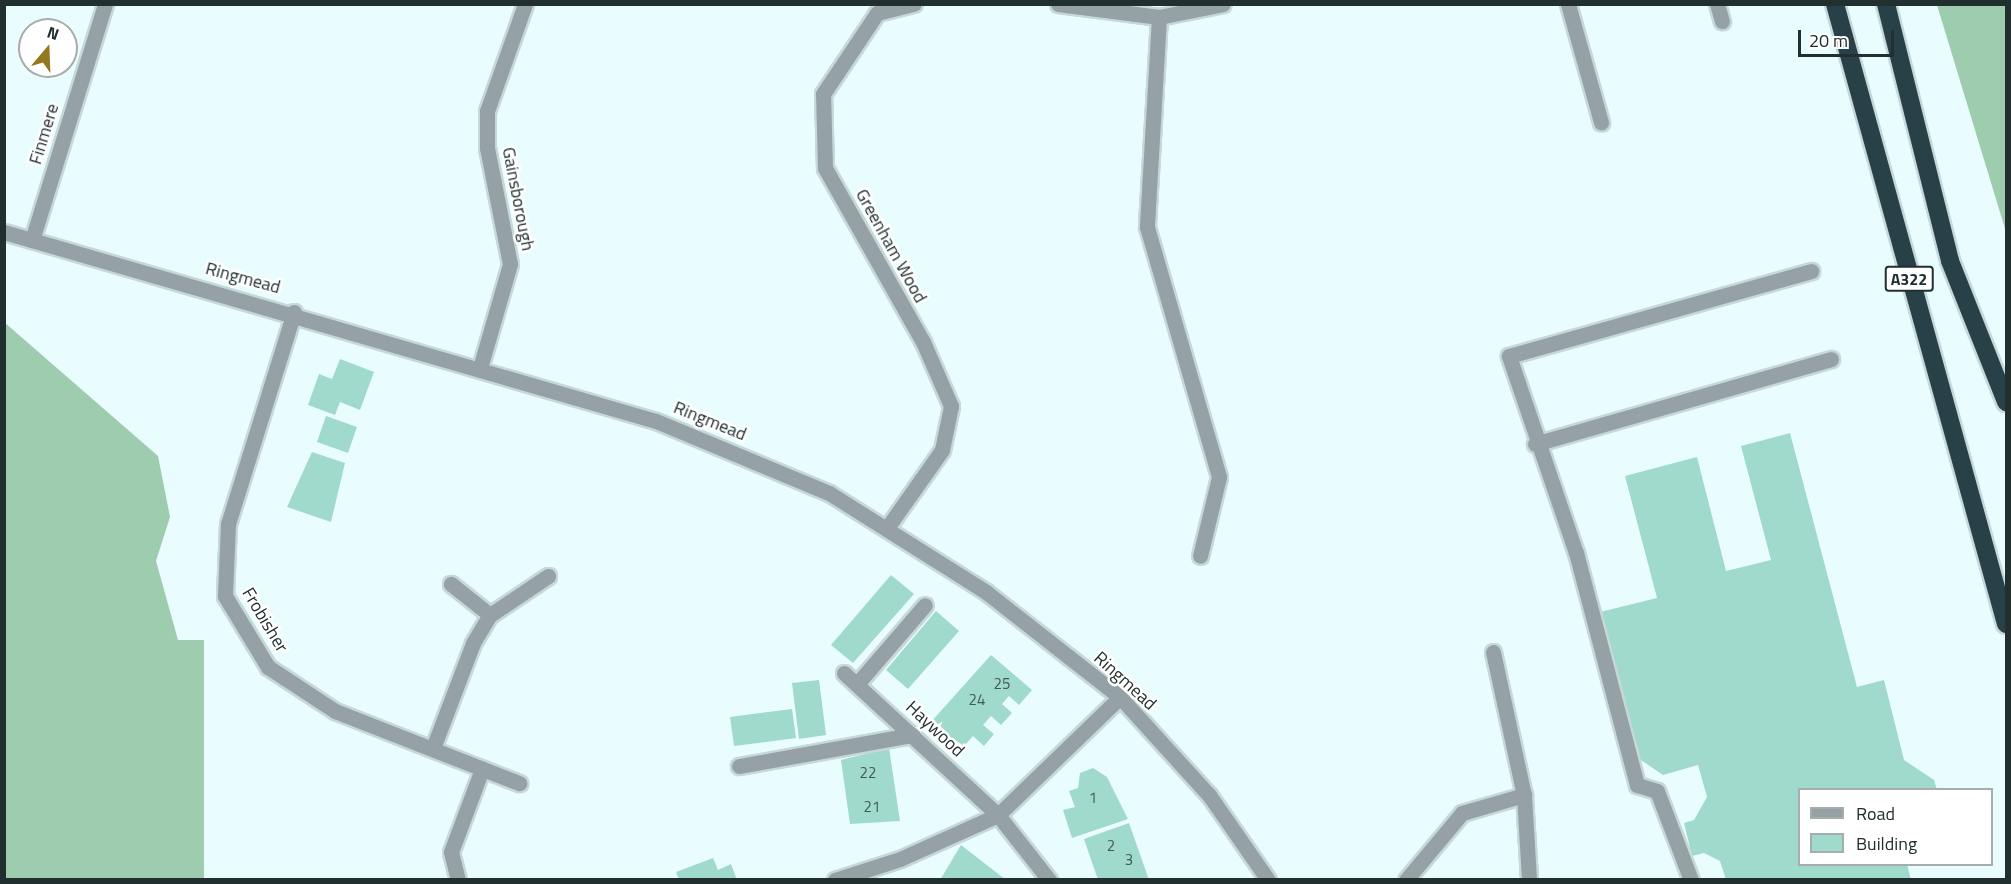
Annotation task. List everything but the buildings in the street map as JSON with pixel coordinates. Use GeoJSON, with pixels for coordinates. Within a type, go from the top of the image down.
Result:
{"type":"FeatureCollection","features":[{"type":"Feature","properties":{"kind":"highway","name":"A322"},"geometry":{"type":"LineString","coordinates":[[1835,4],[2007,624]]}},
{"type":"Feature","properties":{"kind":"highway","name":"A322"},"geometry":{"type":"LineString","coordinates":[[1886,4],[1950,261],[2007,402]]}},
{"type":"Feature","properties":{"kind":"street","name":"Finmere"},"geometry":{"type":"LineString","coordinates":[[32,240],[105,4]]}},
{"type":"Feature","properties":{"kind":"street","name":"Gainsborough"},"geometry":{"type":"LineString","coordinates":[[480,368],[510,264],[487,148],[488,111],[525,4]]}},
{"type":"Feature","properties":{"kind":"street","name":"Greenham Wood"},"geometry":{"type":"LineString","coordinates":[[887,528],[942,450],[951,406],[923,342],[825,168],[823,94],[878,13],[914,4]]}},
{"type":"Feature","properties":{"kind":"street"},"geometry":{"type":"LineString","coordinates":[[1058,4],[1159,17],[1223,4]]}},
{"type":"Feature","properties":{"kind":"street"},"geometry":{"type":"LineString","coordinates":[[1568,4],[1601,122]]}},
{"type":"Feature","properties":{"kind":"street"},"geometry":{"type":"LineString","coordinates":[[1717,4],[1722,21]]}},
{"type":"Feature","properties":{"kind":"street"},"geometry":{"type":"LineString","coordinates":[[1159,17],[1147,227],[1219,477],[1200,556]]}},
{"type":"Feature","properties":{"kind":"street","name":"Ringmead"},"geometry":{"type":"LineString","coordinates":[[4,232],[294,312],[480,368],[697,437],[829,493],[986,592],[1120,697],[1209,795],[1268,879]]}},
{"type":"Feature","properties":{"kind":"street"},"geometry":{"type":"LineString","coordinates":[[1691,879],[1657,791],[1637,784],[1576,553],[1535,444],[1509,356],[1811,271]]}},
{"type":"Feature","properties":{"kind":"street","name":"Frobisher"},"geometry":{"type":"LineString","coordinates":[[294,312],[228,524],[225,596],[268,667],[335,711],[519,783]]}},
{"type":"Feature","properties":{"kind":"street"},"geometry":{"type":"LineString","coordinates":[[1535,444],[1831,359]]}},
{"type":"Feature","properties":{"kind":"street"},"geometry":{"type":"LineString","coordinates":[[433,748],[473,643],[490,615],[548,576]]}},
{"type":"Feature","properties":{"kind":"street"},"geometry":{"type":"LineString","coordinates":[[451,584],[490,615]]}},
{"type":"Feature","properties":{"kind":"street"},"geometry":{"type":"LineString","coordinates":[[857,684],[925,605]]}},
{"type":"Feature","properties":{"kind":"street"},"geometry":{"type":"LineString","coordinates":[[1493,652],[1524,795],[1529,879]]}},
{"type":"Feature","properties":{"kind":"street","name":"Haywood"},"geometry":{"type":"LineString","coordinates":[[844,673],[998,815],[1049,879]]}},
{"type":"Feature","properties":{"kind":"street"},"geometry":{"type":"LineString","coordinates":[[835,879],[900,859],[998,815],[1120,697]]}},
{"type":"Feature","properties":{"kind":"street"},"geometry":{"type":"LineString","coordinates":[[739,766],[912,735]]}},
{"type":"Feature","properties":{"kind":"street"},"geometry":{"type":"LineString","coordinates":[[458,879],[451,852],[482,770]]}},
{"type":"Feature","properties":{"kind":"street"},"geometry":{"type":"LineString","coordinates":[[1406,879],[1462,813],[1524,795]]}},
{"type":"Feature","properties":{"kind":"green space"},"geometry":{"type":"Polygon","coordinates":[[[1937,5],[2006,5],[2006,232],[1937,5]]]}},
{"type":"Feature","properties":{"kind":"green space"},"geometry":{"type":"Polygon","coordinates":[[[4,322],[158,456],[170,517],[156,561],[178,640],[204,640],[204,879],[5,879],[4,322]]]}}]}
